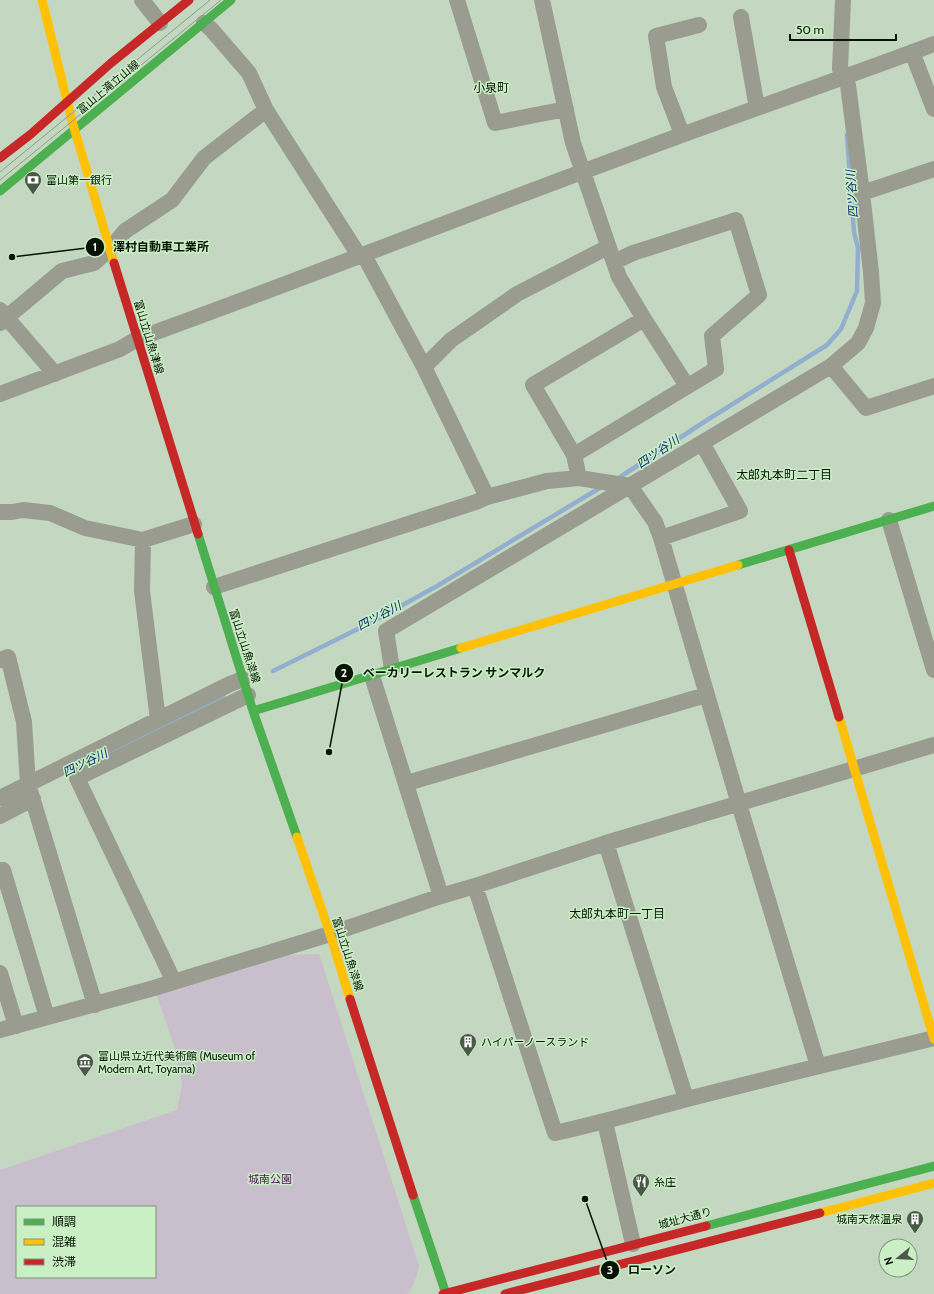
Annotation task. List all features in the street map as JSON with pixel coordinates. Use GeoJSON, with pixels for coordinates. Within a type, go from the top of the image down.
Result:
{"type":"FeatureCollection","features":[{"type":"Feature","properties":{"kind":"main road","name":"富山立山魚津線"},"geometry":{"type":"LineString","coordinates":[[42,0],[75,130],[194,524],[253,711],[330,934],[445,1294]]}},
{"type":"Feature","properties":{"kind":"main road","name":"富山上滝立山線"},"geometry":{"type":"LineString","coordinates":[[0,158],[31,134],[67,101],[189,0]]}},
{"type":"Feature","properties":{"kind":"main road","name":"富山上滝立山線"},"geometry":{"type":"LineString","coordinates":[[0,191],[230,0]]}},
{"type":"Feature","properties":{"kind":"main road"},"geometry":{"type":"LineString","coordinates":[[253,711],[934,506]]}},
{"type":"Feature","properties":{"kind":"main road"},"geometry":{"type":"LineString","coordinates":[[789,550],[934,1038]]}},
{"type":"Feature","properties":{"kind":"main road","name":"城址大通り"},"geometry":{"type":"LineString","coordinates":[[445,1294],[934,1166]]}},
{"type":"Feature","properties":{"kind":"main road"},"geometry":{"type":"LineString","coordinates":[[505,1294],[934,1183]]}},
{"type":"Feature","properties":{"kind":"street"},"geometry":{"type":"LineString","coordinates":[[142,0],[160,23]]}},
{"type":"Feature","properties":{"kind":"street"},"geometry":{"type":"LineString","coordinates":[[457,0],[495,123],[566,109]]}},
{"type":"Feature","properties":{"kind":"street"},"geometry":{"type":"LineString","coordinates":[[542,0],[573,143],[618,277],[687,386]]}},
{"type":"Feature","properties":{"kind":"street"},"geometry":{"type":"LineString","coordinates":[[392,669],[386,631],[831,366],[858,343],[866,328],[873,303],[862,193],[848,85],[840,69],[843,0]]}},
{"type":"Feature","properties":{"kind":"street"},"geometry":{"type":"LineString","coordinates":[[742,17],[757,108]]}},
{"type":"Feature","properties":{"kind":"street"},"geometry":{"type":"LineString","coordinates":[[204,23],[249,73],[266,110],[360,257],[366,260],[424,367],[487,497]]}},
{"type":"Feature","properties":{"kind":"street"},"geometry":{"type":"LineString","coordinates":[[682,134],[664,87],[656,36],[699,25]]}},
{"type":"Feature","properties":{"kind":"street"},"geometry":{"type":"LineString","coordinates":[[0,394],[120,350],[137,339],[360,257],[582,171],[934,44]]}},
{"type":"Feature","properties":{"kind":"street"},"geometry":{"type":"LineString","coordinates":[[912,52],[934,109]]}},
{"type":"Feature","properties":{"kind":"street"},"geometry":{"type":"LineString","coordinates":[[55,374],[2,317],[62,271],[94,263],[110,249],[125,231],[172,200],[204,158],[266,110]]}},
{"type":"Feature","properties":{"kind":"street"},"geometry":{"type":"LineString","coordinates":[[862,193],[934,169]]}},
{"type":"Feature","properties":{"kind":"street"},"geometry":{"type":"LineString","coordinates":[[424,367],[451,340],[517,294],[611,255],[633,254],[736,220],[759,295],[712,336],[716,369],[574,455]]}},
{"type":"Feature","properties":{"kind":"street"},"geometry":{"type":"LineString","coordinates":[[579,478],[574,455],[533,385],[644,319]]}},
{"type":"Feature","properties":{"kind":"street"},"geometry":{"type":"LineString","coordinates":[[831,366],[866,408],[934,386]]}},
{"type":"Feature","properties":{"kind":"street"},"geometry":{"type":"LineString","coordinates":[[661,538],[740,511],[702,443]]}},
{"type":"Feature","properties":{"kind":"street"},"geometry":{"type":"LineString","coordinates":[[214,587],[476,502],[487,497],[547,481],[579,478],[630,486],[655,522],[661,538],[706,695],[818,1066]]}},
{"type":"Feature","properties":{"kind":"street"},"geometry":{"type":"LineString","coordinates":[[0,512],[23,510],[50,513],[85,528],[143,540],[194,524]]}},
{"type":"Feature","properties":{"kind":"street"},"geometry":{"type":"LineString","coordinates":[[889,520],[929,637],[934,670]]}},
{"type":"Feature","properties":{"kind":"street"},"geometry":{"type":"LineString","coordinates":[[143,540],[142,591],[158,720]]}},
{"type":"Feature","properties":{"kind":"street"},"geometry":{"type":"LineString","coordinates":[[0,660],[8,657],[24,722],[30,792],[95,1005]]}},
{"type":"Feature","properties":{"kind":"street"},"geometry":{"type":"LineString","coordinates":[[372,676],[407,783],[441,896]]}},
{"type":"Feature","properties":{"kind":"street"},"geometry":{"type":"LineString","coordinates":[[0,816],[30,792],[158,720],[243,679]]}},
{"type":"Feature","properties":{"kind":"street"},"geometry":{"type":"LineString","coordinates":[[174,982],[76,778],[248,695]]}},
{"type":"Feature","properties":{"kind":"street"},"geometry":{"type":"LineString","coordinates":[[407,783],[706,695]]}},
{"type":"Feature","properties":{"kind":"street"},"geometry":{"type":"LineString","coordinates":[[0,1030],[174,982],[330,934],[441,896],[606,843],[934,746]]}},
{"type":"Feature","properties":{"kind":"street"},"geometry":{"type":"LineString","coordinates":[[0,798],[30,792]]}},
{"type":"Feature","properties":{"kind":"street"},"geometry":{"type":"LineString","coordinates":[[606,843],[686,1099]]}},
{"type":"Feature","properties":{"kind":"street"},"geometry":{"type":"LineString","coordinates":[[3,870],[47,1018]]}},
{"type":"Feature","properties":{"kind":"street"},"geometry":{"type":"LineString","coordinates":[[475,886],[555,1133],[605,1122],[686,1099],[934,1038]]}},
{"type":"Feature","properties":{"kind":"street"},"geometry":{"type":"LineString","coordinates":[[0,973],[16,1026]]}},
{"type":"Feature","properties":{"kind":"street"},"geometry":{"type":"LineString","coordinates":[[605,1122],[633,1244]]}},
{"type":"Feature","properties":{"kind":"green space","name":"城南公園"},"geometry":{"type":"Polygon","coordinates":[[[319,954],[419,1266],[410,1292],[406,1294],[0,1294],[0,1170],[177,1110],[182,1084],[175,1048],[154,988],[258,956],[319,954]]]}},
{"type":"Feature","properties":{"kind":"waterway","name":"四ツ谷川"},"geometry":{"type":"LineString","coordinates":[[617,479],[704,422],[827,345],[841,329],[857,291],[858,248],[854,232],[847,135]]}},
{"type":"Feature","properties":{"kind":"waterway","name":"四ツ谷川"},"geometry":{"type":"LineString","coordinates":[[273,671],[370,623],[437,586],[603,486]]}},
{"type":"Feature","properties":{"kind":"waterway","name":"四ツ谷川"},"geometry":{"type":"LineString","coordinates":[[97,758],[214,702]]}},
{"type":"Feature","properties":{"kind":"tram line"},"geometry":{"type":"LineString","coordinates":[[0,172],[210,0]]}},
{"type":"Feature","properties":{"kind":"tram line"},"geometry":{"type":"LineString","coordinates":[[0,180],[221,0]]}},
{"type":"Feature","properties":{"kind":"traffic: fast"},"geometry":{"type":"LineString","coordinates":[[0,191],[231,0]]}},
{"type":"Feature","properties":{"kind":"traffic: fast"},"geometry":{"type":"LineString","coordinates":[[738,565],[934,506]]}},
{"type":"Feature","properties":{"kind":"traffic: fast"},"geometry":{"type":"LineString","coordinates":[[198,534],[253,711],[297,837]]}},
{"type":"Feature","properties":{"kind":"traffic: fast"},"geometry":{"type":"LineString","coordinates":[[253,711],[461,648]]}},
{"type":"Feature","properties":{"kind":"traffic: fast"},"geometry":{"type":"LineString","coordinates":[[706,1226],[934,1166]]}},
{"type":"Feature","properties":{"kind":"traffic: fast"},"geometry":{"type":"LineString","coordinates":[[413,1195],[446,1294]]}},
{"type":"Feature","properties":{"kind":"traffic: slow"},"geometry":{"type":"LineString","coordinates":[[42,0],[72,121],[114,263]]}},
{"type":"Feature","properties":{"kind":"traffic: slow"},"geometry":{"type":"LineString","coordinates":[[461,648],[738,565]]}},
{"type":"Feature","properties":{"kind":"traffic: slow"},"geometry":{"type":"LineString","coordinates":[[839,717],[934,1039]]}},
{"type":"Feature","properties":{"kind":"traffic: slow"},"geometry":{"type":"LineString","coordinates":[[297,837],[330,934],[350,999]]}},
{"type":"Feature","properties":{"kind":"traffic: slow"},"geometry":{"type":"LineString","coordinates":[[820,1213],[934,1183]]}},
{"type":"Feature","properties":{"kind":"traffic: jam"},"geometry":{"type":"LineString","coordinates":[[0,158],[31,134],[111,63],[189,0]]}},
{"type":"Feature","properties":{"kind":"traffic: jam"},"geometry":{"type":"LineString","coordinates":[[114,263],[198,534]]}},
{"type":"Feature","properties":{"kind":"traffic: jam"},"geometry":{"type":"LineString","coordinates":[[789,550],[839,717]]}},
{"type":"Feature","properties":{"kind":"traffic: jam"},"geometry":{"type":"LineString","coordinates":[[350,999],[413,1195]]}},
{"type":"Feature","properties":{"kind":"traffic: jam"},"geometry":{"type":"LineString","coordinates":[[505,1294],[820,1213]]}},
{"type":"Feature","properties":{"kind":"traffic: jam"},"geometry":{"type":"LineString","coordinates":[[443,1294],[706,1226]]}},
{"type":"Feature","properties":{"kind":"place","name":"富山第一銀行"},"geometry":{"type":"Point","coordinates":[33,195]}},
{"type":"Feature","properties":{"kind":"place","name":"澤村自動車工業所"},"geometry":{"type":"Point","coordinates":[12,257]}},
{"type":"Feature","properties":{"kind":"place","name":"ベーカリーレストラン サンマルク"},"geometry":{"type":"Point","coordinates":[329,752]}},
{"type":"Feature","properties":{"kind":"place","name":"ハイパーノースランド"},"geometry":{"type":"Point","coordinates":[468,1057]}},
{"type":"Feature","properties":{"kind":"place","name":"富山県立近代美術館 (Museum of Modern Art, Toyama)"},"geometry":{"type":"Point","coordinates":[85,1077]}},
{"type":"Feature","properties":{"kind":"place","name":"糸庄"},"geometry":{"type":"Point","coordinates":[641,1197]}},
{"type":"Feature","properties":{"kind":"place","name":"ローソン"},"geometry":{"type":"Point","coordinates":[585,1199]}},
{"type":"Feature","properties":{"kind":"place","name":"城南天然温泉"},"geometry":{"type":"Point","coordinates":[915,1234]}},
{"type":"Feature","properties":{"kind":"district","name":"小泉町"},"geometry":{"type":"Point","coordinates":[491,88]}},
{"type":"Feature","properties":{"kind":"district","name":"太郎丸本町二丁目"},"geometry":{"type":"Point","coordinates":[784,475]}},
{"type":"Feature","properties":{"kind":"district","name":"太郎丸本町一丁目"},"geometry":{"type":"Point","coordinates":[617,914]}}]}
